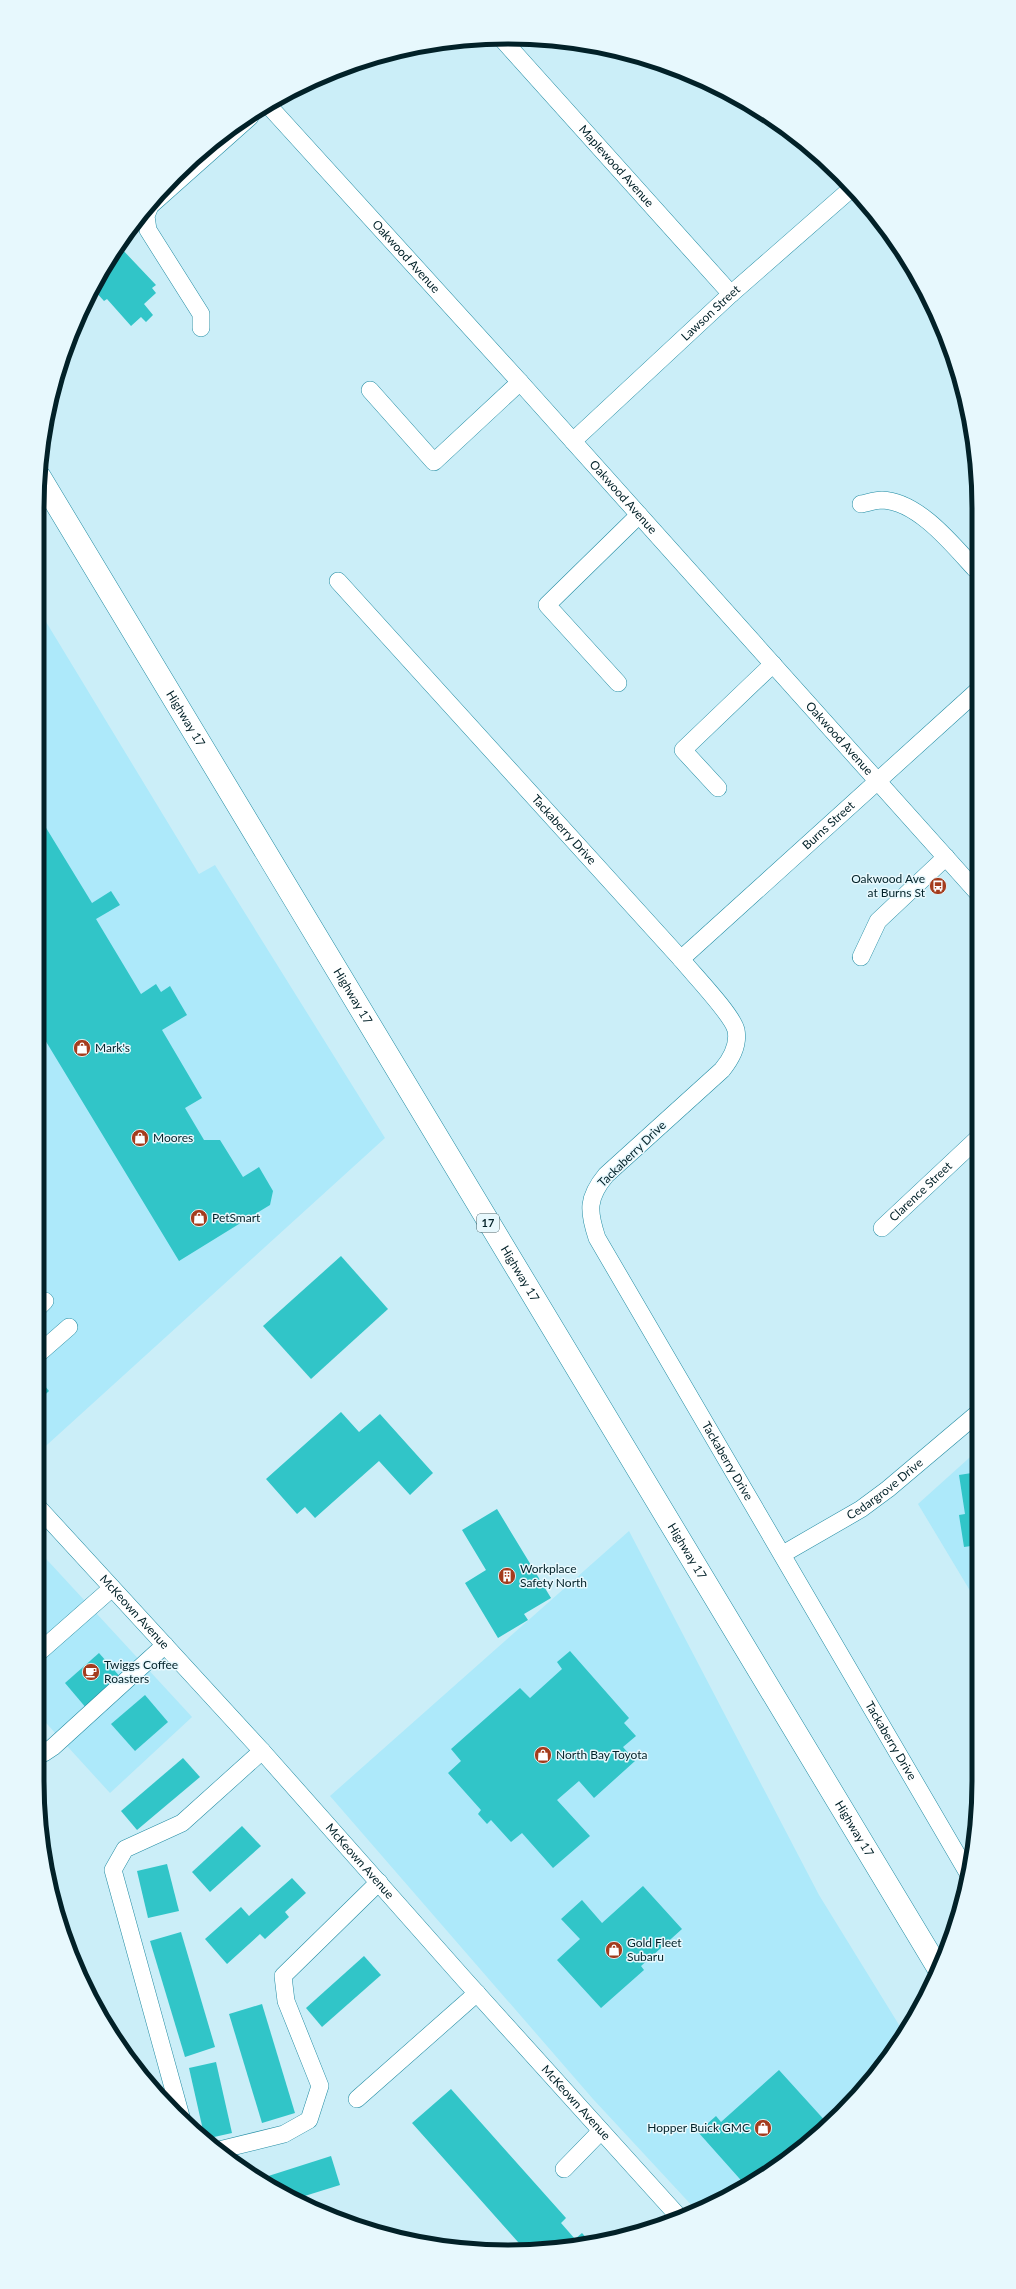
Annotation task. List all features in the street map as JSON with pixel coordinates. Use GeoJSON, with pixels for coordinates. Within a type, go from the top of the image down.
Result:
{"type":"FeatureCollection","features":[{"type":"Feature","properties":{"kind":"highway","name":"Highway 17"},"geometry":{"type":"LineString","coordinates":[[45,485],[935,1963]]}},
{"type":"Feature","properties":{"kind":"street","name":"Maplewood Avenue"},"geometry":{"type":"LineString","coordinates":[[507,44],[731,294]]}},
{"type":"Feature","properties":{"kind":"street","name":"Oakwood Avenue"},"geometry":{"type":"LineString","coordinates":[[271,109],[520,382],[972,887]]}},
{"type":"Feature","properties":{"kind":"street"},"geometry":{"type":"LineString","coordinates":[[191,170],[209,153]]}},
{"type":"Feature","properties":{"kind":"street","name":"Lawson Street"},"geometry":{"type":"LineString","coordinates":[[573,441],[731,294],[847,192]]}},
{"type":"Feature","properties":{"kind":"street"},"geometry":{"type":"LineString","coordinates":[[146,218],[148,230],[200,314],[201,328]]}},
{"type":"Feature","properties":{"kind":"street"},"geometry":{"type":"LineString","coordinates":[[370,390],[434,462],[520,382]]}},
{"type":"Feature","properties":{"kind":"street"},"geometry":{"type":"LineString","coordinates":[[860,504],[882,500],[910,509],[946,537],[972,566]]}},
{"type":"Feature","properties":{"kind":"street"},"geometry":{"type":"LineString","coordinates":[[618,683],[547,605],[639,515]]}},
{"type":"Feature","properties":{"kind":"street","name":"Tackaberry Drive"},"geometry":{"type":"LineString","coordinates":[[338,581],[681,960],[728,1016],[736,1030],[736,1043],[731,1058],[722,1070],[606,1175],[596,1187],[590,1201],[590,1212],[597,1238],[964,1865]]}},
{"type":"Feature","properties":{"kind":"street"},"geometry":{"type":"LineString","coordinates":[[718,788],[683,750],[773,664]]}},
{"type":"Feature","properties":{"kind":"street","name":"Burns Street"},"geometry":{"type":"LineString","coordinates":[[681,960],[876,781],[972,696]]}},
{"type":"Feature","properties":{"kind":"street"},"geometry":{"type":"LineString","coordinates":[[861,957],[878,921],[946,858]]}},
{"type":"Feature","properties":{"kind":"street","name":"Clarence Street"},"geometry":{"type":"LineString","coordinates":[[882,1228],[972,1144]]}},
{"type":"Feature","properties":{"kind":"street"},"geometry":{"type":"LineString","coordinates":[[44,1349],[69,1327]]}},
{"type":"Feature","properties":{"kind":"street","name":"Cedargrove Drive"},"geometry":{"type":"LineString","coordinates":[[783,1554],[861,1509],[888,1489],[972,1418]]}},
{"type":"Feature","properties":{"kind":"street","name":"McKeown Avenue"},"geometry":{"type":"LineString","coordinates":[[44,1514],[262,1750],[477,1993],[676,2213]]}},
{"type":"Feature","properties":{"kind":"street"},"geometry":{"type":"LineString","coordinates":[[44,1648],[112,1588]]}},
{"type":"Feature","properties":{"kind":"street"},"geometry":{"type":"LineString","coordinates":[[44,1753],[53,1747],[166,1645]]}},
{"type":"Feature","properties":{"kind":"street"},"geometry":{"type":"LineString","coordinates":[[179,2107],[113,1870],[125,1849],[182,1823],[262,1750]]}},
{"type":"Feature","properties":{"kind":"street"},"geometry":{"type":"LineString","coordinates":[[225,2148],[284,2134],[309,2120],[320,2086],[286,2000],[283,1976],[379,1882]]}},
{"type":"Feature","properties":{"kind":"street"},"geometry":{"type":"LineString","coordinates":[[357,2099],[477,1993]]}},
{"type":"Feature","properties":{"kind":"street"},"geometry":{"type":"LineString","coordinates":[[564,2169],[601,2131]]}},
{"type":"Feature","properties":{"kind":"shaded area"},"geometry":{"type":"Polygon","coordinates":[[[44,619],[199,874],[215,865],[385,1138],[44,1448],[44,619]]]}},
{"type":"Feature","properties":{"kind":"shaded area"},"geometry":{"type":"Polygon","coordinates":[[[972,1455],[972,1594],[918,1504],[972,1455]]]}},
{"type":"Feature","properties":{"kind":"shaded area"},"geometry":{"type":"Polygon","coordinates":[[[629,1531],[819,1895],[901,2028],[857,2087],[814,2130],[766,2167],[740,2183],[693,2207],[593,2099],[330,1796],[629,1531]]]}},
{"type":"Feature","properties":{"kind":"shaded area"},"geometry":{"type":"Polygon","coordinates":[[[44,1557],[192,1717],[110,1793],[44,1721],[44,1557]]]}},
{"type":"Feature","properties":{"kind":"building"},"geometry":{"type":"Polygon","coordinates":[[[122,250],[156,285],[152,288],[156,293],[144,304],[153,315],[146,322],[141,317],[131,326],[107,299],[104,301],[97,293],[122,250]]]}},
{"type":"Feature","properties":{"kind":"building"},"geometry":{"type":"Polygon","coordinates":[[[44,824],[92,903],[111,891],[120,905],[96,919],[141,994],[156,984],[161,992],[170,986],[187,1015],[162,1030],[202,1098],[185,1108],[204,1140],[220,1140],[243,1177],[259,1167],[273,1191],[270,1205],[179,1261],[44,1038],[44,824]]]}},
{"type":"Feature","properties":{"kind":"building"},"geometry":{"type":"Polygon","coordinates":[[[341,1256],[388,1309],[311,1379],[263,1326],[341,1256]]]}},
{"type":"Feature","properties":{"kind":"building"},"geometry":{"type":"Polygon","coordinates":[[[44,1385],[49,1391],[44,1396],[44,1385]]]}},
{"type":"Feature","properties":{"kind":"building"},"geometry":{"type":"Polygon","coordinates":[[[341,1412],[359,1432],[380,1414],[433,1473],[410,1495],[379,1461],[315,1518],[305,1507],[297,1514],[266,1479],[341,1412]]]}},
{"type":"Feature","properties":{"kind":"building"},"geometry":{"type":"Polygon","coordinates":[[[972,1473],[972,1546],[964,1547],[959,1515],[965,1514],[959,1475],[972,1473]]]}},
{"type":"Feature","properties":{"kind":"building","name":"Workplace Safety North"},"geometry":{"type":"Polygon","coordinates":[[[497,1509],[551,1598],[524,1614],[528,1620],[498,1638],[465,1583],[486,1570],[462,1530],[497,1509]]]}},
{"type":"Feature","properties":{"kind":"building","name":"North Bay Toyota"},"geometry":{"type":"Polygon","coordinates":[[[570,1651],[629,1718],[624,1723],[636,1736],[623,1747],[635,1761],[594,1798],[579,1781],[557,1800],[590,1836],[553,1868],[522,1833],[511,1842],[491,1820],[487,1824],[478,1814],[481,1810],[448,1773],[461,1761],[451,1749],[520,1688],[530,1698],[562,1669],[557,1662],[570,1651]]]}},
{"type":"Feature","properties":{"kind":"building"},"geometry":{"type":"Polygon","coordinates":[[[99,1653],[122,1679],[87,1709],[65,1683],[99,1653]]]}},
{"type":"Feature","properties":{"kind":"building"},"geometry":{"type":"Polygon","coordinates":[[[145,1695],[168,1722],[135,1751],[111,1724],[145,1695]]]}},
{"type":"Feature","properties":{"kind":"building"},"geometry":{"type":"Polygon","coordinates":[[[183,1758],[200,1777],[137,1830],[121,1811],[183,1758]]]}},
{"type":"Feature","properties":{"kind":"building"},"geometry":{"type":"Polygon","coordinates":[[[242,1826],[261,1846],[210,1892],[192,1872],[242,1826]]]}},
{"type":"Feature","properties":{"kind":"building"},"geometry":{"type":"Polygon","coordinates":[[[167,1864],[179,1911],[148,1918],[137,1871],[167,1864]]]}},
{"type":"Feature","properties":{"kind":"building"},"geometry":{"type":"Polygon","coordinates":[[[292,1878],[306,1893],[285,1912],[289,1917],[265,1939],[260,1934],[227,1964],[205,1939],[241,1907],[249,1916],[292,1878]]]}},
{"type":"Feature","properties":{"kind":"building","name":"Gold Fleet Subaru"},"geometry":{"type":"Polygon","coordinates":[[[643,1886],[682,1929],[641,1966],[644,1970],[601,2008],[557,1960],[580,1939],[561,1919],[582,1900],[602,1923],[643,1886]]]}},
{"type":"Feature","properties":{"kind":"building"},"geometry":{"type":"Polygon","coordinates":[[[181,1932],[215,2047],[185,2057],[150,1941],[181,1932]]]}},
{"type":"Feature","properties":{"kind":"building"},"geometry":{"type":"Polygon","coordinates":[[[364,1956],[381,1975],[322,2027],[306,2008],[364,1956]]]}},
{"type":"Feature","properties":{"kind":"building"},"geometry":{"type":"Polygon","coordinates":[[[262,2004],[295,2113],[262,2123],[229,2014],[262,2004]]]}},
{"type":"Feature","properties":{"kind":"building"},"geometry":{"type":"Polygon","coordinates":[[[216,2062],[232,2133],[212,2138],[203,2131],[189,2068],[216,2062]]]}},
{"type":"Feature","properties":{"kind":"building","name":"Hopper Buick GMC"},"geometry":{"type":"Polygon","coordinates":[[[779,2070],[824,2120],[814,2130],[766,2167],[742,2182],[698,2132],[716,2116],[721,2122],[779,2070]]]}},
{"type":"Feature","properties":{"kind":"building"},"geometry":{"type":"Polygon","coordinates":[[[451,2089],[566,2218],[561,2223],[575,2239],[582,2233],[587,2238],[543,2243],[541,2241],[538,2244],[520,2245],[412,2123],[451,2089]]]}},
{"type":"Feature","properties":{"kind":"building"},"geometry":{"type":"Polygon","coordinates":[[[331,2156],[340,2185],[302,2197],[266,2177],[331,2156]]]}},
{"type":"Feature","properties":{"kind":"place","name":"Oakwood Ave at Burns St"},"geometry":{"type":"Point","coordinates":[938,886]}},
{"type":"Feature","properties":{"kind":"place","name":"Mark's"},"geometry":{"type":"Point","coordinates":[82,1048]}},
{"type":"Feature","properties":{"kind":"place","name":"Moores"},"geometry":{"type":"Point","coordinates":[140,1138]}},
{"type":"Feature","properties":{"kind":"place","name":"PetSmart"},"geometry":{"type":"Point","coordinates":[199,1218]}},
{"type":"Feature","properties":{"kind":"place","name":"Workplace Safety North"},"geometry":{"type":"Point","coordinates":[507,1576]}},
{"type":"Feature","properties":{"kind":"place","name":"Twiggs Coffee Roasters"},"geometry":{"type":"Point","coordinates":[91,1672]}},
{"type":"Feature","properties":{"kind":"place","name":"North Bay Toyota"},"geometry":{"type":"Point","coordinates":[543,1755]}},
{"type":"Feature","properties":{"kind":"place","name":"Gold Fleet Subaru"},"geometry":{"type":"Point","coordinates":[614,1950]}},
{"type":"Feature","properties":{"kind":"place","name":"Hopper Buick GMC"},"geometry":{"type":"Point","coordinates":[763,2128]}}]}
